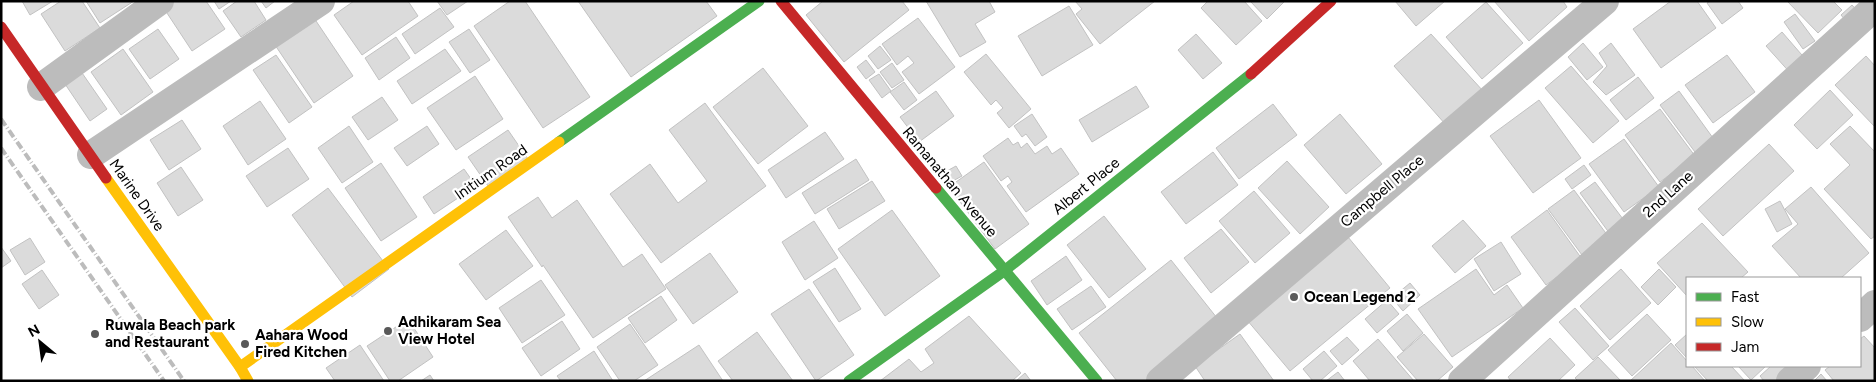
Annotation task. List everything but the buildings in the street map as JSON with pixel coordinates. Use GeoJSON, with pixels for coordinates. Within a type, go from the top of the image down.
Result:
{"type":"FeatureCollection","features":[{"type":"Feature","properties":{"kind":"street"},"geometry":{"type":"LineString","coordinates":[[41,87],[160,1]]}},
{"type":"Feature","properties":{"kind":"street"},"geometry":{"type":"LineString","coordinates":[[91,155],[321,1]]}},
{"type":"Feature","properties":{"kind":"street","name":"Initium Road"},"geometry":{"type":"LineString","coordinates":[[240,367],[759,1]]}},
{"type":"Feature","properties":{"kind":"street","name":"Ramanathan Avenue"},"geometry":{"type":"LineString","coordinates":[[781,1],[1097,381]]}},
{"type":"Feature","properties":{"kind":"street","name":"Albert Place"},"geometry":{"type":"LineString","coordinates":[[850,381],[1004,271],[1260,67],[1331,1]]}},
{"type":"Feature","properties":{"kind":"street","name":"Campbell Place"},"geometry":{"type":"LineString","coordinates":[[1160,381],[1605,1]]}},
{"type":"Feature","properties":{"kind":"street","name":"2nd Lane"},"geometry":{"type":"LineString","coordinates":[[1462,381],[1875,7]]}},
{"type":"Feature","properties":{"kind":"street","name":"Marine Drive"},"geometry":{"type":"LineString","coordinates":[[1,27],[41,87],[91,155],[248,381]]}},
{"type":"Feature","properties":{"kind":"street"},"geometry":{"type":"LineString","coordinates":[[1861,317],[1875,304]]}},
{"type":"Feature","properties":{"kind":"street"},"geometry":{"type":"LineString","coordinates":[[1790,381],[1805,367]]}},
{"type":"Feature","properties":{"kind":"railway"},"geometry":{"type":"LineString","coordinates":[[1,119],[184,381]]}},
{"type":"Feature","properties":{"kind":"railway"},"geometry":{"type":"LineString","coordinates":[[1,148],[164,381]]}},
{"type":"Feature","properties":{"kind":"traffic: fast"},"geometry":{"type":"LineString","coordinates":[[559,142],[759,1]]}},
{"type":"Feature","properties":{"kind":"traffic: fast"},"geometry":{"type":"LineString","coordinates":[[849,381],[1004,271],[1251,74]]}},
{"type":"Feature","properties":{"kind":"traffic: fast"},"geometry":{"type":"LineString","coordinates":[[936,188],[1097,381]]}},
{"type":"Feature","properties":{"kind":"traffic: slow"},"geometry":{"type":"LineString","coordinates":[[240,367],[559,142]]}},
{"type":"Feature","properties":{"kind":"traffic: slow"},"geometry":{"type":"LineString","coordinates":[[106,178],[248,381]]}},
{"type":"Feature","properties":{"kind":"traffic: jam"},"geometry":{"type":"LineString","coordinates":[[781,1],[936,188]]}},
{"type":"Feature","properties":{"kind":"traffic: jam"},"geometry":{"type":"LineString","coordinates":[[1251,74],[1331,1]]}},
{"type":"Feature","properties":{"kind":"traffic: jam"},"geometry":{"type":"LineString","coordinates":[[1,27],[106,178]]}},
{"type":"Feature","properties":{"kind":"place","name":"Ocean Legend 2"},"geometry":{"type":"Point","coordinates":[1294,297]}},
{"type":"Feature","properties":{"kind":"place","name":"Adhikaram Sea View Hotel"},"geometry":{"type":"Point","coordinates":[388,331]}},
{"type":"Feature","properties":{"kind":"place","name":"Ruwala Beach park and Restaurant"},"geometry":{"type":"Point","coordinates":[95,334]}},
{"type":"Feature","properties":{"kind":"place","name":"Aahara Wood Fired Kitchen"},"geometry":{"type":"Point","coordinates":[245,344]}}]}
